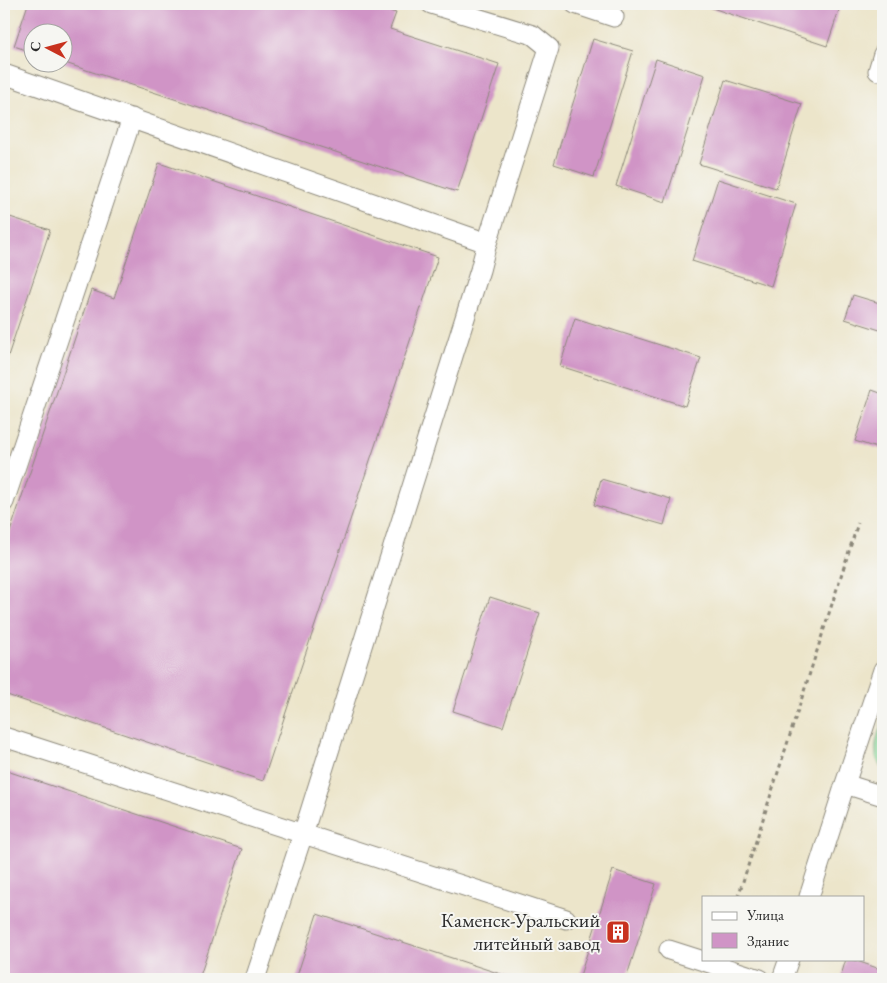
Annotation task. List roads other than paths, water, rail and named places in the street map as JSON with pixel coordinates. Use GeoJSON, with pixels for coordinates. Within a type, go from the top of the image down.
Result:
{"type":"FeatureCollection","features":[{"type":"Feature","properties":{"kind":"street"},"geometry":{"type":"LineString","coordinates":[[255,979],[303,834],[548,48],[533,36],[431,4]]}},
{"type":"Feature","properties":{"kind":"street"},"geometry":{"type":"LineString","coordinates":[[575,4],[614,17]]}},
{"type":"Feature","properties":{"kind":"street"},"geometry":{"type":"LineString","coordinates":[[4,74],[487,243]]}},
{"type":"Feature","properties":{"kind":"street"},"geometry":{"type":"LineString","coordinates":[[4,502],[132,118]]}},
{"type":"Feature","properties":{"kind":"street"},"geometry":{"type":"LineString","coordinates":[[809,896],[844,784],[883,670]]}},
{"type":"Feature","properties":{"kind":"street"},"geometry":{"type":"LineString","coordinates":[[4,737],[566,919]]}},
{"type":"Feature","properties":{"kind":"street"},"geometry":{"type":"LineString","coordinates":[[844,784],[883,796]]}},
{"type":"Feature","properties":{"kind":"street"},"geometry":{"type":"LineString","coordinates":[[668,950],[760,979]]}},
{"type":"Feature","properties":{"kind":"street"},"geometry":{"type":"LineString","coordinates":[[782,979],[788,960]]}},
{"type":"Feature","properties":{"kind":"place","name":"Каменск-Уральский литейный завод"},"geometry":{"type":"Point","coordinates":[618,932]}}]}
